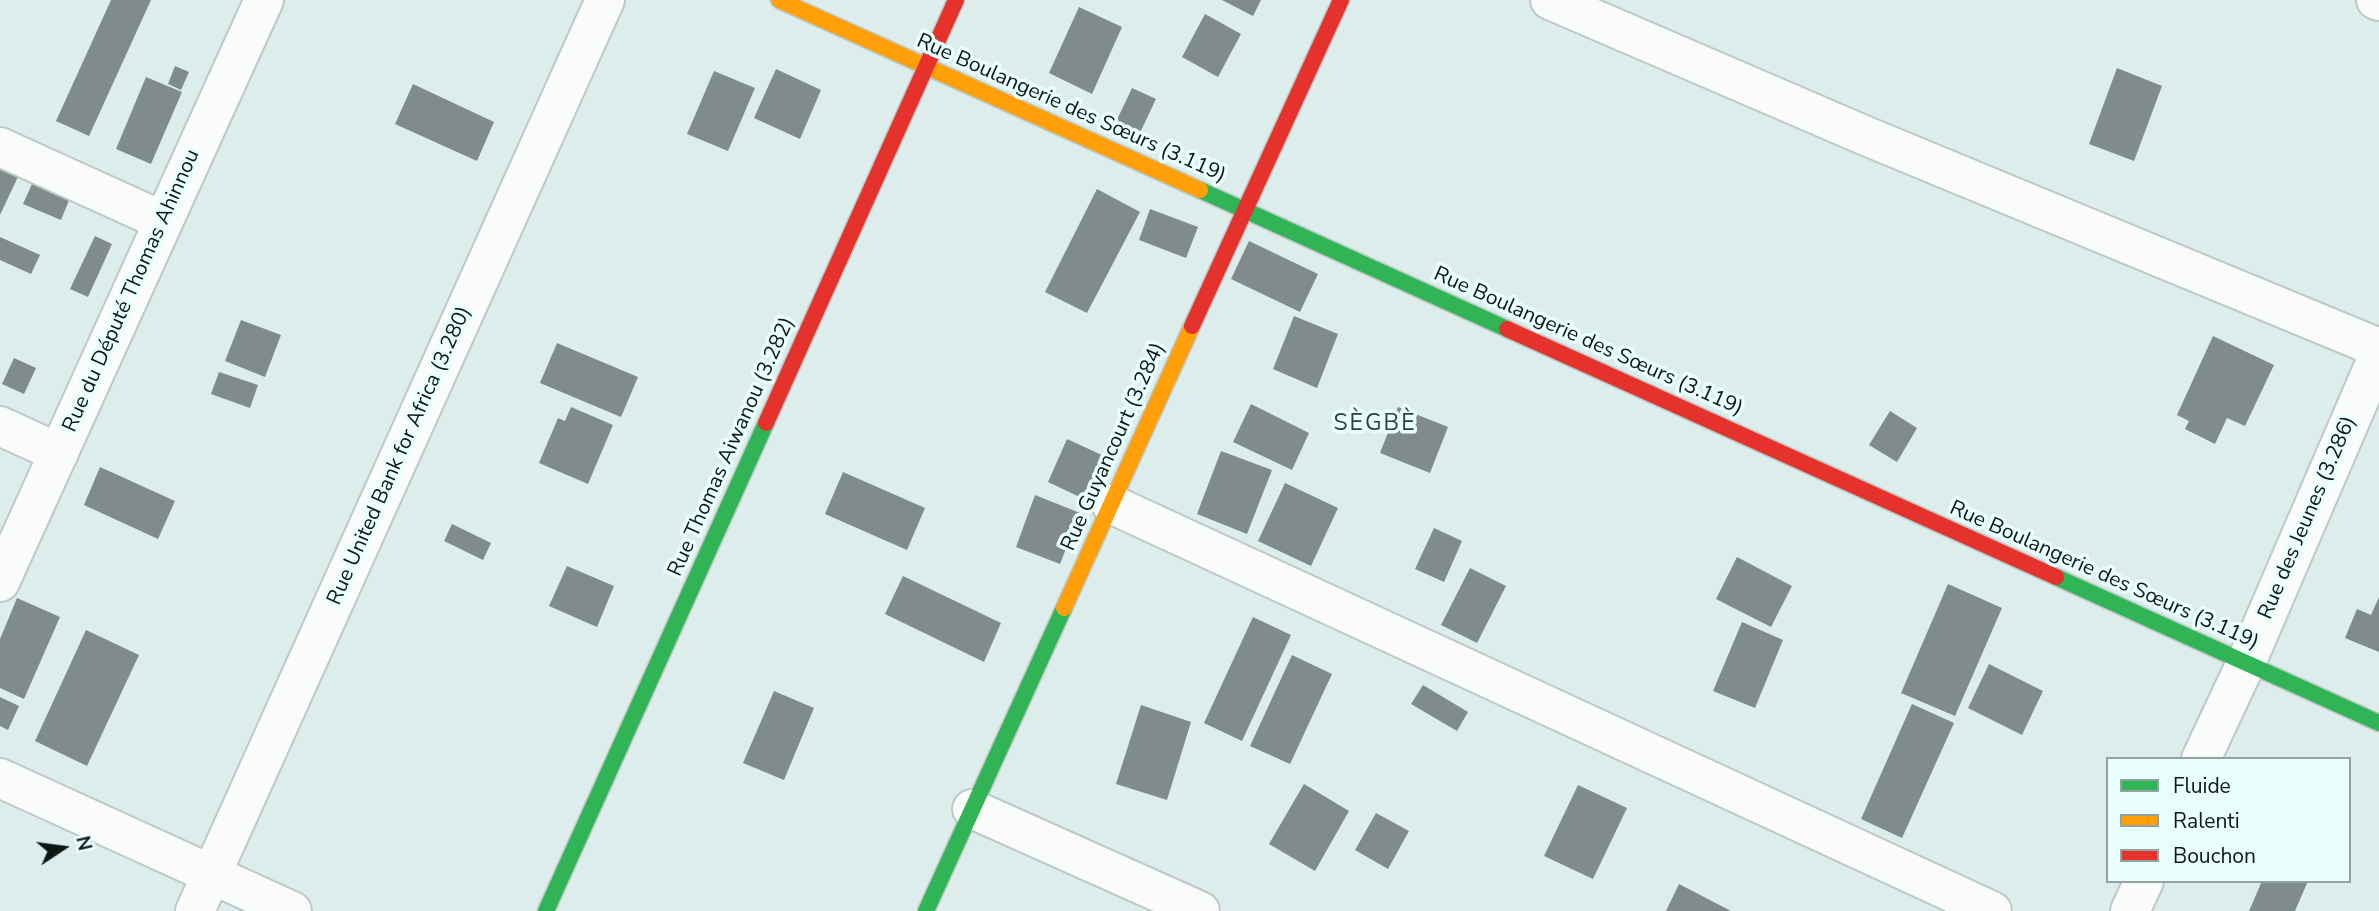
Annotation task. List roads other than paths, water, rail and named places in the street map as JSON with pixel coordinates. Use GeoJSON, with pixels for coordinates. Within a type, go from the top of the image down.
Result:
{"type":"FeatureCollection","features":[{"type":"Feature","properties":{"kind":"street","name":"Rue du Député Thomas Ahinnou"},"geometry":{"type":"LineString","coordinates":[[0,582],[264,0]]}},
{"type":"Feature","properties":{"kind":"street","name":"Rue United Bank for Africa (3.280)"},"geometry":{"type":"LineString","coordinates":[[195,911],[605,0]]}},
{"type":"Feature","properties":{"kind":"street","name":"Rue Boulangerie des Sœurs (3.119)"},"geometry":{"type":"LineString","coordinates":[[779,0],[2379,723]]}},
{"type":"Feature","properties":{"kind":"street","name":"Rue Thomas Aiwanou (3.282)"},"geometry":{"type":"LineString","coordinates":[[546,911],[956,0]]}},
{"type":"Feature","properties":{"kind":"street","name":"Rue Guyancourt (3.284)"},"geometry":{"type":"LineString","coordinates":[[926,911],[1340,0]]}},
{"type":"Feature","properties":{"kind":"street"},"geometry":{"type":"LineString","coordinates":[[1550,0],[1866,136],[2379,348]]}},
{"type":"Feature","properties":{"kind":"street"},"geometry":{"type":"LineString","coordinates":[[0,147],[163,222]]}},
{"type":"Feature","properties":{"kind":"street","name":"Rue des Jeunes (3.286)"},"geometry":{"type":"LineString","coordinates":[[2202,757],[2246,663],[2379,354]]}},
{"type":"Feature","properties":{"kind":"street"},"geometry":{"type":"LineString","coordinates":[[0,426],[59,453]]}},
{"type":"Feature","properties":{"kind":"street"},"geometry":{"type":"LineString","coordinates":[[1111,504],[1992,911]]}},
{"type":"Feature","properties":{"kind":"street"},"geometry":{"type":"LineString","coordinates":[[0,778],[292,911]]}},
{"type":"Feature","properties":{"kind":"street"},"geometry":{"type":"LineString","coordinates":[[972,810],[1200,911]]}},
{"type":"Feature","properties":{"kind":"street"},"geometry":{"type":"LineString","coordinates":[[2130,911],[2143,883]]}},
{"type":"Feature","properties":{"kind":"district","name":"SÈGBÈ"},"geometry":{"type":"Point","coordinates":[1375,424]}}]}
